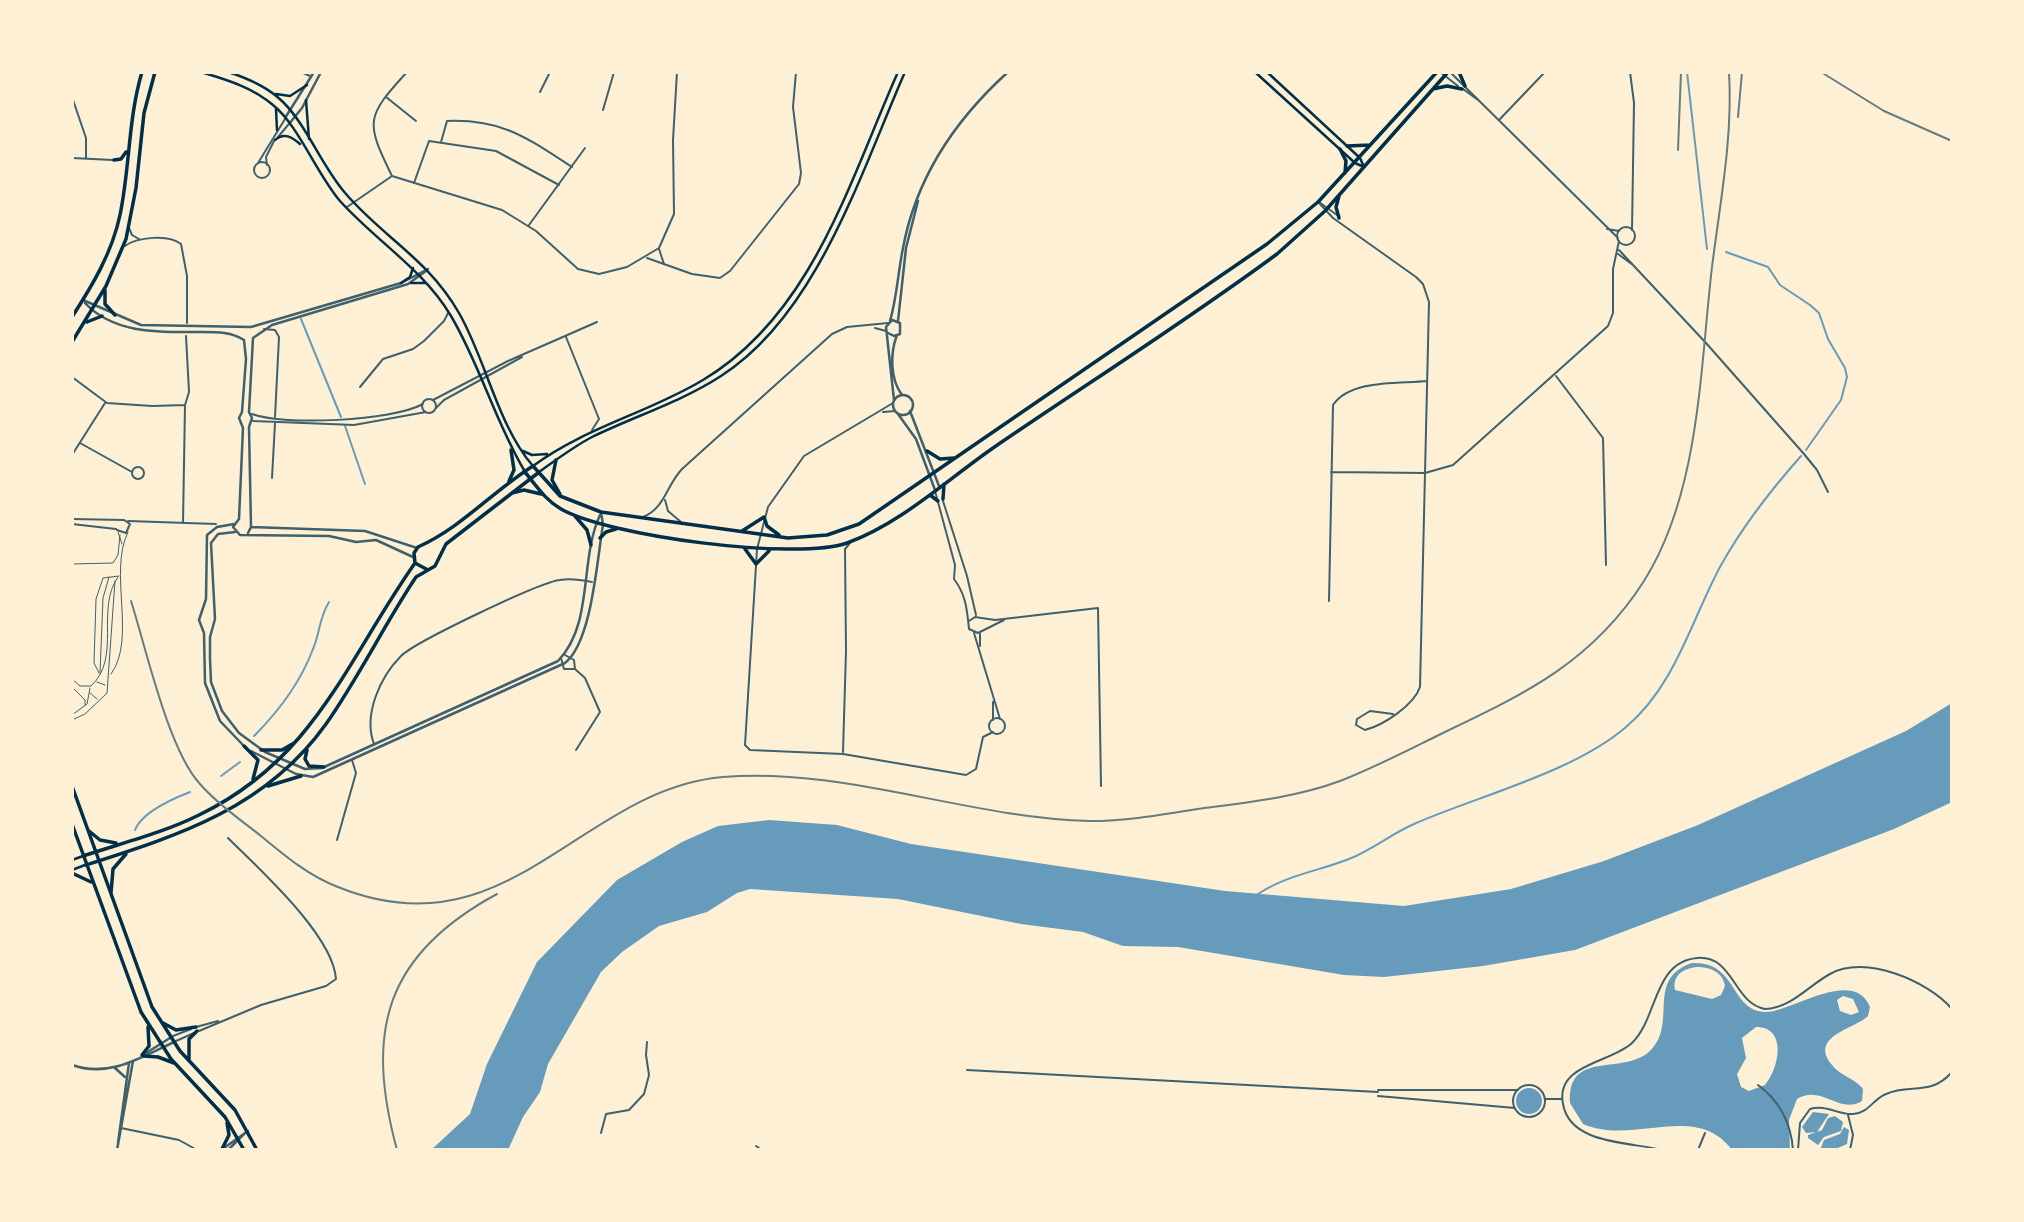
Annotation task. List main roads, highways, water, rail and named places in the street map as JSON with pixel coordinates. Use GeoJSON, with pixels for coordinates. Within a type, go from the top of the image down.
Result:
{"type":"FeatureCollection","features":[{"type":"Feature","properties":{"kind":"main road"},"geometry":{"type":"LineString","coordinates":[[72,342],[106,286],[129,226],[144,113],[155,72]]}},
{"type":"Feature","properties":{"kind":"main road"},"geometry":{"type":"LineString","coordinates":[[201,72],[247,88],[269,102],[285,118],[322,178],[347,207],[427,284],[455,323],[512,450],[543,495]]}},
{"type":"Feature","properties":{"kind":"main road"},"geometry":{"type":"LineString","coordinates":[[228,72],[271,93],[290,96],[307,85]]}},
{"type":"Feature","properties":{"kind":"main road"},"geometry":{"type":"LineString","coordinates":[[72,825],[72,857],[83,856],[198,816],[250,784],[276,765],[319,716],[414,560],[417,548],[432,546],[550,453],[592,430],[687,389],[721,369],[750,345],[785,307],[814,259],[898,72]]}},
{"type":"Feature","properties":{"kind":"main road"},"geometry":{"type":"LineString","coordinates":[[72,872],[203,825],[262,788],[292,764],[333,713],[416,577],[435,566],[446,544],[530,478],[590,438],[705,386],[741,362],[790,311],[816,271],[905,72]]}},
{"type":"Feature","properties":{"kind":"main road"},"geometry":{"type":"LineString","coordinates":[[1255,72],[1355,163],[1364,166]]}},
{"type":"Feature","properties":{"kind":"main road"},"geometry":{"type":"LineString","coordinates":[[1267,72],[1360,158],[1364,166]]}},
{"type":"Feature","properties":{"kind":"main road"},"geometry":{"type":"LineString","coordinates":[[271,93],[295,117],[329,173],[353,202],[428,269],[461,316],[521,450],[561,496],[601,512],[784,537],[827,535],[846,529],[933,475],[1060,384],[1246,259],[1318,201],[1444,72]]}},
{"type":"Feature","properties":{"kind":"main road"},"geometry":{"type":"LineString","coordinates":[[509,494],[524,490],[543,495],[573,514],[603,525],[757,549],[813,550],[854,540],[928,495],[1254,271],[1326,209],[1432,90],[1444,72]]}},
{"type":"Feature","properties":{"kind":"main road"},"geometry":{"type":"LineString","coordinates":[[1432,90],[1445,86],[1463,87],[1459,72]]}},
{"type":"Feature","properties":{"kind":"main road"},"geometry":{"type":"LineString","coordinates":[[72,317],[112,239],[119,216],[130,119],[141,74]]}},
{"type":"Feature","properties":{"kind":"main road"},"geometry":{"type":"LineString","coordinates":[[306,100],[309,142]]}},
{"type":"Feature","properties":{"kind":"main road"},"geometry":{"type":"LineString","coordinates":[[269,102],[277,111],[277,131]]}},
{"type":"Feature","properties":{"kind":"main road"},"geometry":{"type":"LineString","coordinates":[[275,139],[282,135],[291,137],[302,146]]}},
{"type":"Feature","properties":{"kind":"main road"},"geometry":{"type":"LineString","coordinates":[[1347,146],[1372,144]]}},
{"type":"Feature","properties":{"kind":"main road"},"geometry":{"type":"LineString","coordinates":[[1340,149],[1346,162],[1344,174]]}},
{"type":"Feature","properties":{"kind":"main road"},"geometry":{"type":"LineString","coordinates":[[125,167],[114,160],[121,159],[127,150]]}},
{"type":"Feature","properties":{"kind":"main road"},"geometry":{"type":"LineString","coordinates":[[1339,218],[1336,207],[1340,194]]}},
{"type":"Feature","properties":{"kind":"main road"},"geometry":{"type":"LineString","coordinates":[[401,283],[410,277],[413,268]]}},
{"type":"Feature","properties":{"kind":"main road"},"geometry":{"type":"LineString","coordinates":[[411,283],[427,284]]}},
{"type":"Feature","properties":{"kind":"main road"},"geometry":{"type":"LineString","coordinates":[[106,286],[106,304],[115,316]]}},
{"type":"Feature","properties":{"kind":"main road"},"geometry":{"type":"LineString","coordinates":[[82,325],[102,316]]}},
{"type":"Feature","properties":{"kind":"main road"},"geometry":{"type":"LineString","coordinates":[[506,486],[513,470],[512,450]]}},
{"type":"Feature","properties":{"kind":"main road"},"geometry":{"type":"LineString","coordinates":[[521,450],[532,455],[550,453]]}},
{"type":"Feature","properties":{"kind":"main road"},"geometry":{"type":"LineString","coordinates":[[927,451],[940,459],[959,457]]}},
{"type":"Feature","properties":{"kind":"main road"},"geometry":{"type":"LineString","coordinates":[[556,460],[552,480],[561,496]]}},
{"type":"Feature","properties":{"kind":"main road"},"geometry":{"type":"LineString","coordinates":[[928,495],[941,500],[945,482]]}},
{"type":"Feature","properties":{"kind":"main road"},"geometry":{"type":"LineString","coordinates":[[573,514],[587,530],[592,545]]}},
{"type":"Feature","properties":{"kind":"main road"},"geometry":{"type":"LineString","coordinates":[[738,531],[764,517],[771,531],[784,537]]}},
{"type":"Feature","properties":{"kind":"main road"},"geometry":{"type":"LineString","coordinates":[[600,538],[606,532],[618,528]]}},
{"type":"Feature","properties":{"kind":"main road"},"geometry":{"type":"LineString","coordinates":[[432,546],[439,556]]}},
{"type":"Feature","properties":{"kind":"main road"},"geometry":{"type":"LineString","coordinates":[[736,546],[747,550],[756,564],[771,550]]}},
{"type":"Feature","properties":{"kind":"main road"},"geometry":{"type":"LineString","coordinates":[[414,560],[428,570]]}},
{"type":"Feature","properties":{"kind":"main road"},"geometry":{"type":"LineString","coordinates":[[261,750],[282,750],[299,741]]}},
{"type":"Feature","properties":{"kind":"main road"},"geometry":{"type":"LineString","coordinates":[[244,746],[259,764],[250,784]]}},
{"type":"Feature","properties":{"kind":"main road"},"geometry":{"type":"LineString","coordinates":[[307,747],[306,763],[313,768],[324,768]]}},
{"type":"Feature","properties":{"kind":"main road"},"geometry":{"type":"LineString","coordinates":[[262,788],[301,776]]}},
{"type":"Feature","properties":{"kind":"main road"},"geometry":{"type":"LineString","coordinates":[[72,786],[145,992],[172,1040],[235,1110],[257,1150]]}},
{"type":"Feature","properties":{"kind":"main road"},"geometry":{"type":"LineString","coordinates":[[72,825],[134,996],[148,1025],[176,1064],[225,1117],[244,1150]]}},
{"type":"Feature","properties":{"kind":"main road"},"geometry":{"type":"LineString","coordinates":[[86,828],[100,840],[121,843]]}},
{"type":"Feature","properties":{"kind":"main road"},"geometry":{"type":"LineString","coordinates":[[111,895],[113,869],[120,858],[131,851]]}},
{"type":"Feature","properties":{"kind":"main road"},"geometry":{"type":"LineString","coordinates":[[72,872],[87,878],[96,890]]}},
{"type":"Feature","properties":{"kind":"main road"},"geometry":{"type":"LineString","coordinates":[[159,1019],[176,1030],[196,1029],[187,1047],[190,1062]]}},
{"type":"Feature","properties":{"kind":"main road"},"geometry":{"type":"LineString","coordinates":[[148,1025],[149,1046],[143,1056],[163,1058],[176,1064]]}},
{"type":"Feature","properties":{"kind":"main road"},"geometry":{"type":"LineString","coordinates":[[221,1150],[229,1135],[225,1117]]}},
{"type":"Feature","properties":{"kind":"main road"},"geometry":{"type":"LineString","coordinates":[[230,1150],[238,1150]]}},
{"type":"Feature","properties":{"kind":"water"},"geometry":{"type":"Polygon","coordinates":[[[1952,703],[1952,802],[1894,829],[1575,950],[1483,966],[1384,977],[1344,975],[1178,947],[1123,946],[1083,932],[1021,924],[898,899],[750,889],[737,893],[707,912],[659,926],[622,952],[601,972],[548,1064],[540,1092],[523,1117],[508,1150],[431,1150],[470,1114],[487,1064],[537,962],[617,880],[682,842],[718,826],[769,820],[837,825],[911,844],[1225,891],[1404,906],[1511,889],[1604,861],[1698,825],[1906,731],[1952,703]]]}},
{"type":"Feature","properties":{"kind":"water"},"geometry":{"type":"Polygon","coordinates":[[[1692,963],[1707,964],[1726,977],[1745,1003],[1753,1009],[1765,1012],[1836,991],[1850,991],[1862,995],[1870,1007],[1868,1016],[1829,1040],[1826,1055],[1835,1069],[1863,1089],[1862,1101],[1854,1104],[1838,1103],[1814,1095],[1797,1099],[1789,1120],[1790,1150],[1732,1150],[1717,1136],[1701,1128],[1682,1126],[1622,1130],[1583,1124],[1570,1103],[1572,1086],[1578,1075],[1587,1069],[1640,1058],[1651,1050],[1659,1039],[1662,1027],[1665,990],[1678,970],[1692,963]],[[1697,967],[1677,976],[1675,990],[1712,999],[1721,995],[1725,986],[1722,977],[1711,969],[1697,967]],[[1843,996],[1837,1000],[1840,1011],[1851,1015],[1859,1012],[1853,999],[1843,996]],[[1756,1027],[1742,1038],[1746,1058],[1737,1074],[1741,1087],[1749,1091],[1765,1085],[1770,1078],[1777,1060],[1777,1041],[1766,1029],[1756,1027]]]}},
{"type":"Feature","properties":{"kind":"water"},"geometry":{"type":"Polygon","coordinates":[[[1529,1088],[1538,1092],[1542,1101],[1538,1110],[1529,1114],[1520,1110],[1516,1101],[1520,1092],[1529,1088]]]}},
{"type":"Feature","properties":{"kind":"water"},"geometry":{"type":"Polygon","coordinates":[[[1813,1112],[1829,1114],[1817,1132],[1806,1133],[1802,1127],[1813,1112]]]}},
{"type":"Feature","properties":{"kind":"water"},"geometry":{"type":"Polygon","coordinates":[[[1835,1116],[1843,1122],[1841,1131],[1824,1137],[1818,1145],[1808,1138],[1808,1135],[1822,1130],[1828,1118],[1835,1116]]]}},
{"type":"Feature","properties":{"kind":"water"},"geometry":{"type":"Polygon","coordinates":[[[1844,1127],[1849,1130],[1847,1144],[1833,1150],[1820,1150],[1824,1140],[1840,1134],[1844,1127]]]}},
{"type":"Feature","properties":{"kind":"waterway"},"geometry":{"type":"LineString","coordinates":[[1687,72],[1707,249]]}},
{"type":"Feature","properties":{"kind":"waterway"},"geometry":{"type":"LineString","coordinates":[[1726,252],[1768,267],[1780,285],[1819,313],[1828,339],[1845,368],[1847,377],[1841,400],[1806,450]]}},
{"type":"Feature","properties":{"kind":"waterway"},"geometry":{"type":"LineString","coordinates":[[301,319],[341,417]]}},
{"type":"Feature","properties":{"kind":"waterway"},"geometry":{"type":"LineString","coordinates":[[345,426],[365,484]]}},
{"type":"Feature","properties":{"kind":"waterway"},"geometry":{"type":"LineString","coordinates":[[1255,896],[1289,878],[1357,855],[1414,824],[1553,770],[1605,743],[1626,727],[1643,711],[1670,673],[1720,567],[1738,538],[1801,456]]}},
{"type":"Feature","properties":{"kind":"waterway"},"geometry":{"type":"LineString","coordinates":[[254,736],[272,717],[302,673],[329,602]]}},
{"type":"Feature","properties":{"kind":"waterway"},"geometry":{"type":"LineString","coordinates":[[221,776],[240,762]]}},
{"type":"Feature","properties":{"kind":"waterway"},"geometry":{"type":"LineString","coordinates":[[135,830],[151,812],[190,792]]}},
{"type":"Feature","properties":{"kind":"railway"},"geometry":{"type":"LineString","coordinates":[[1678,150],[1681,72]]}},
{"type":"Feature","properties":{"kind":"railway"},"geometry":{"type":"LineString","coordinates":[[131,601],[168,723],[188,768],[200,784],[229,812],[307,871],[338,887],[397,903],[450,901],[497,886],[626,809],[672,788],[723,777],[815,779],[998,811],[1090,821],[1133,818],[1256,801],[1324,787],[1367,770],[1475,718],[1556,672],[1603,633],[1644,581],[1663,546],[1677,509],[1694,429],[1727,145],[1729,72]]}},
{"type":"Feature","properties":{"kind":"railway"},"geometry":{"type":"LineString","coordinates":[[1738,117],[1742,72]]}},
{"type":"Feature","properties":{"kind":"railway"},"geometry":{"type":"LineString","coordinates":[[1821,72],[1884,111],[1952,141]]}},
{"type":"Feature","properties":{"kind":"railway"},"geometry":{"type":"LineString","coordinates":[[397,1150],[387,1108],[383,1069],[385,1033],[393,1001],[407,971],[429,943],[459,918],[497,894]]}}]}
